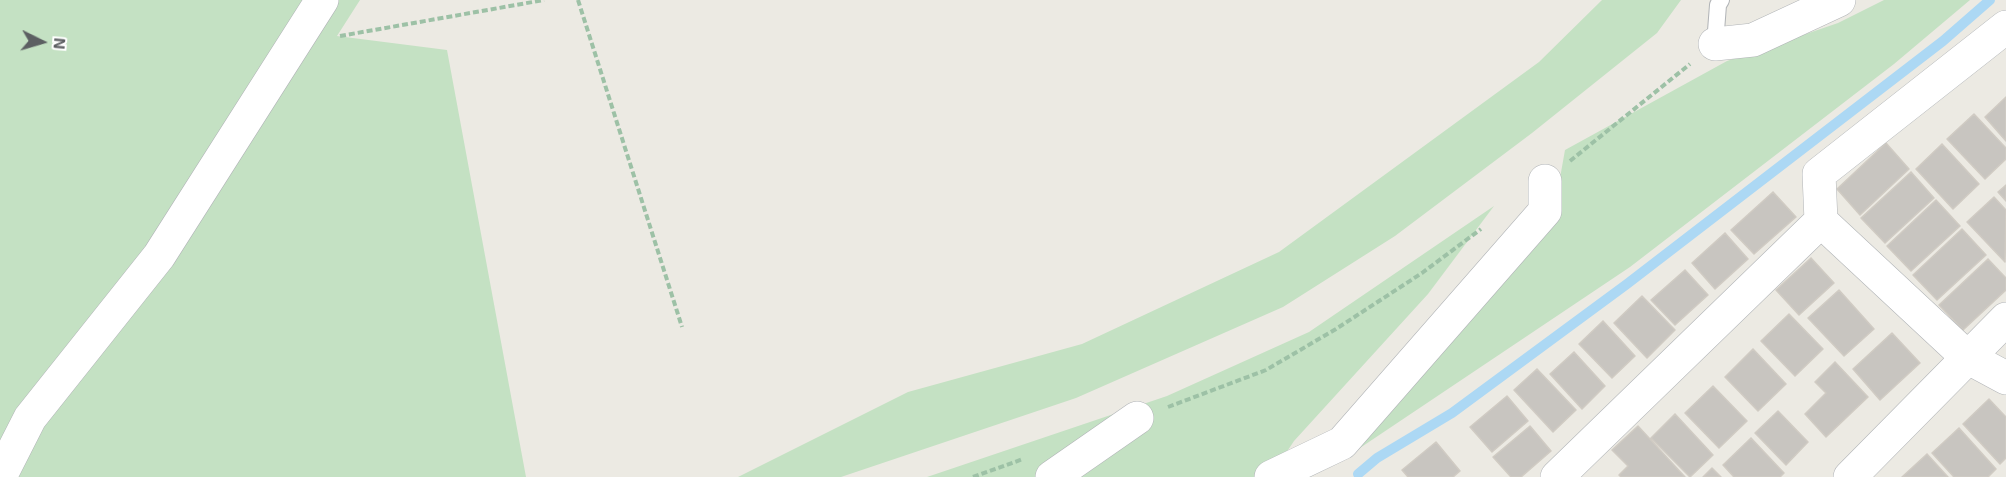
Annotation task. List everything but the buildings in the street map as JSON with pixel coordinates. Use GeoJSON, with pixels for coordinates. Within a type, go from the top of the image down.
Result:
{"type":"FeatureCollection","features":[{"type":"Feature","properties":{"kind":"street"},"geometry":{"type":"LineString","coordinates":[[0,477],[30,418],[159,256],[322,0]]}},
{"type":"Feature","properties":{"kind":"street"},"geometry":{"type":"LineString","coordinates":[[1715,44],[1753,40],[1839,0]]}},
{"type":"Feature","properties":{"kind":"street"},"geometry":{"type":"LineString","coordinates":[[2006,27],[1819,174],[1821,221],[1967,357],[2006,378]]}},
{"type":"Feature","properties":{"kind":"street"},"geometry":{"type":"LineString","coordinates":[[1271,477],[1325,466],[1342,443],[1545,211],[1545,181]]}},
{"type":"Feature","properties":{"kind":"street"},"geometry":{"type":"LineString","coordinates":[[1557,477],[1821,221]]}},
{"type":"Feature","properties":{"kind":"street"},"geometry":{"type":"LineString","coordinates":[[1850,477],[2006,319]]}},
{"type":"Feature","properties":{"kind":"street"},"geometry":{"type":"LineString","coordinates":[[1040,467],[1137,418]]}},
{"type":"Feature","properties":{"kind":"lane"},"geometry":{"type":"LineString","coordinates":[[1715,44],[1718,5],[1721,0]]}},
{"type":"Feature","properties":{"kind":"path"},"geometry":{"type":"LineString","coordinates":[[294,44],[544,0]]}},
{"type":"Feature","properties":{"kind":"path"},"geometry":{"type":"LineString","coordinates":[[578,0],[682,327]]}},
{"type":"Feature","properties":{"kind":"path"},"geometry":{"type":"LineString","coordinates":[[1545,181],[1715,44]]}},
{"type":"Feature","properties":{"kind":"path"},"geometry":{"type":"LineString","coordinates":[[1137,418],[1266,370],[1422,273],[1488,224]]}},
{"type":"Feature","properties":{"kind":"path"},"geometry":{"type":"LineString","coordinates":[[973,477],[1040,467]]}},
{"type":"Feature","properties":{"kind":"green space"},"geometry":{"type":"Polygon","coordinates":[[[0,0],[360,0],[337,36],[447,50],[526,477],[0,477],[0,0]]]}},
{"type":"Feature","properties":{"kind":"green space"},"geometry":{"type":"Polygon","coordinates":[[[1602,0],[1681,0],[1657,33],[1532,133],[1395,236],[1283,307],[1076,398],[841,477],[738,477],[908,392],[1082,344],[1279,252],[1539,62],[1602,0]]]}},
{"type":"Feature","properties":{"kind":"green space"},"geometry":{"type":"Polygon","coordinates":[[[1884,0],[1970,0],[1894,64],[1630,267],[1339,462],[1560,178],[1565,150],[1727,61],[1838,23],[1884,0]]]}},
{"type":"Feature","properties":{"kind":"green space"},"geometry":{"type":"Polygon","coordinates":[[[1494,206],[1428,294],[1294,441],[1270,477],[927,477],[1167,396],[1309,332],[1494,206]]]}},
{"type":"Feature","properties":{"kind":"waterway"},"geometry":{"type":"LineString","coordinates":[[1358,474],[1377,458],[1452,413],[1627,284],[1943,41],[1990,0]]}}]}
